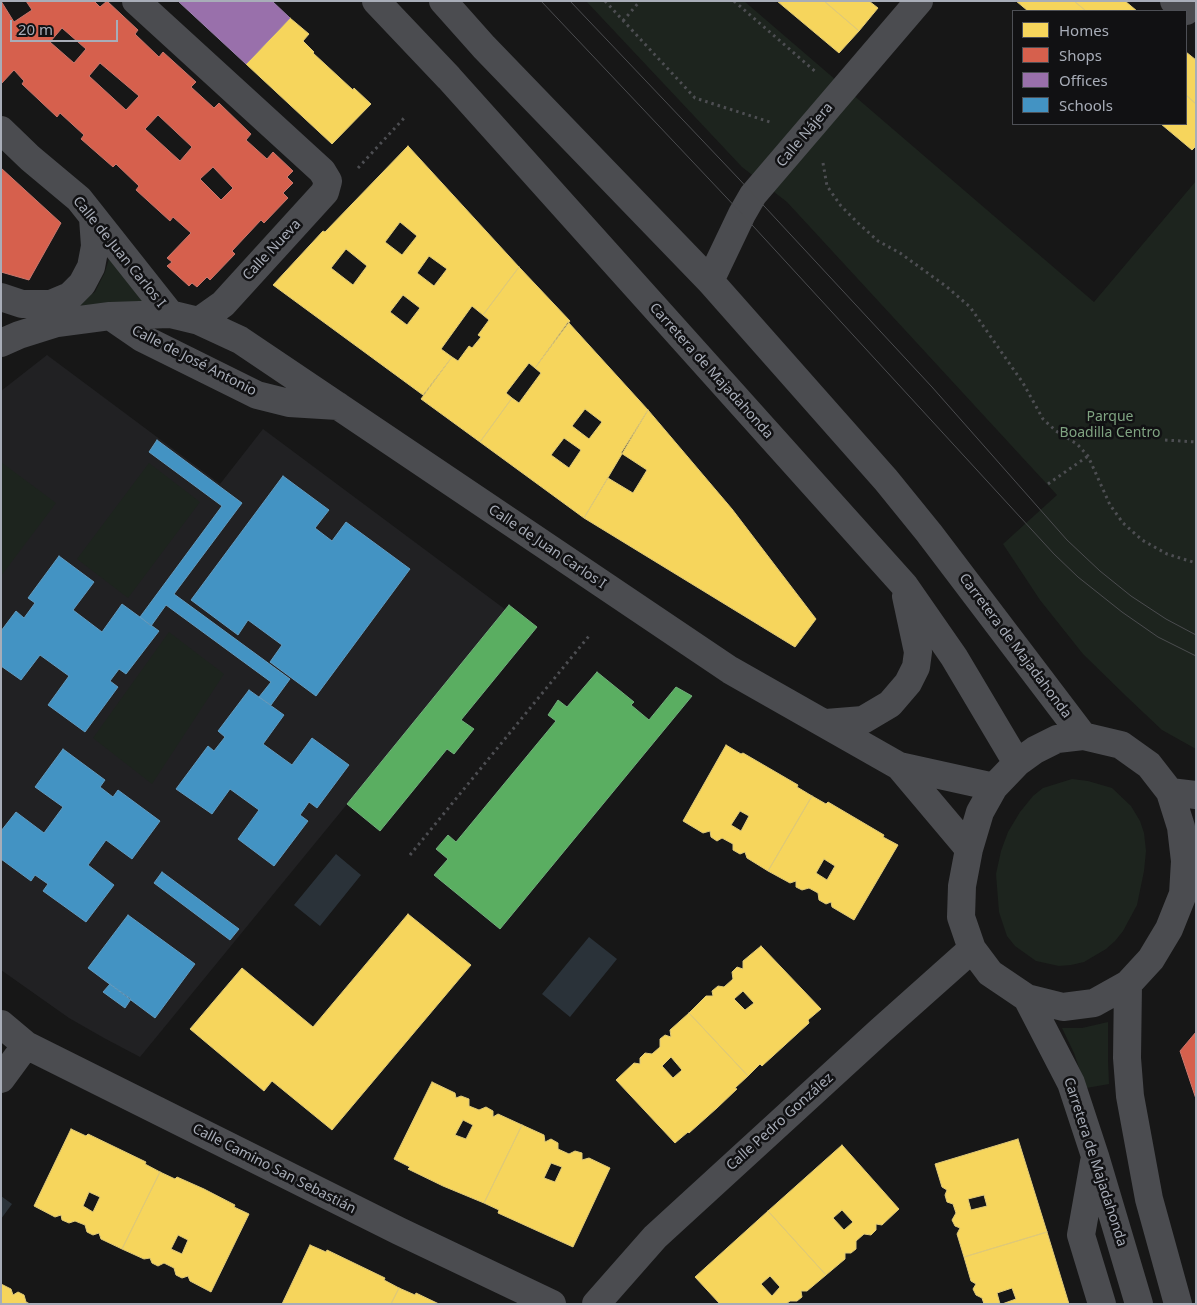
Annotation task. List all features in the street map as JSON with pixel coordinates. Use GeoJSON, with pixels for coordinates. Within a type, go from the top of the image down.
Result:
{"type":"FeatureCollection","features":[{"type":"Feature","properties":{"kind":"street","name":"Calle Nueva"},"geometry":{"type":"LineString","coordinates":[[136,1],[322,171],[328,181],[325,192],[223,304],[199,321]]}},
{"type":"Feature","properties":{"kind":"street","name":"Carretera de Majadahonda"},"geometry":{"type":"LineString","coordinates":[[376,1],[449,78],[904,585],[954,657],[1017,763]]}},
{"type":"Feature","properties":{"kind":"street","name":"Carretera de Majadahonda"},"geometry":{"type":"LineString","coordinates":[[443,1],[484,47],[710,281],[886,480],[929,533],[1083,736]]}},
{"type":"Feature","properties":{"kind":"street","name":"Calle Nájera"},"geometry":{"type":"LineString","coordinates":[[710,281],[742,214],[754,195],[919,1]]}},
{"type":"Feature","properties":{"kind":"street"},"geometry":{"type":"LineString","coordinates":[[1174,1],[1185,10]]}},
{"type":"Feature","properties":{"kind":"street","name":"Calle de Juan Carlos I"},"geometry":{"type":"LineString","coordinates":[[1,130],[30,158],[79,199],[170,314]]}},
{"type":"Feature","properties":{"kind":"street"},"geometry":{"type":"LineString","coordinates":[[1,297],[22,304],[51,304],[70,296],[82,284],[92,267],[96,246],[93,218]]}},
{"type":"Feature","properties":{"kind":"street","name":"Calle de Juan Carlos I"},"geometry":{"type":"LineString","coordinates":[[1,343],[57,323],[110,316],[170,314],[199,321],[240,340],[730,670],[899,766],[994,787]]}},
{"type":"Feature","properties":{"kind":"street","name":"Calle de José Antonio"},"geometry":{"type":"LineString","coordinates":[[110,316],[142,338],[257,394],[289,403],[339,406]]}},
{"type":"Feature","properties":{"kind":"street"},"geometry":{"type":"LineString","coordinates":[[826,724],[863,720],[890,704],[908,683],[916,667],[918,652],[904,585]]}},
{"type":"Feature","properties":{"kind":"street"},"geometry":{"type":"LineString","coordinates":[[1083,736],[1121,745],[1183,793],[1181,827],[1189,890],[1170,929],[1151,959],[1128,984],[1094,1003],[1063,1007],[1027,998],[990,974],[972,949],[961,918],[962,886],[969,849],[980,812],[994,787],[1017,763],[1035,750],[1057,739],[1083,736]]}},
{"type":"Feature","properties":{"kind":"street","name":"Calle de Juan Carlos I"},"geometry":{"type":"LineString","coordinates":[[899,766],[969,849]]}},
{"type":"Feature","properties":{"kind":"street","name":"Calle Pedro González"},"geometry":{"type":"LineString","coordinates":[[596,1304],[655,1237],[972,949]]}},
{"type":"Feature","properties":{"kind":"street"},"geometry":{"type":"LineString","coordinates":[[1128,984],[1127,1058],[1130,1096],[1149,1199],[1178,1304]]}},
{"type":"Feature","properties":{"kind":"street","name":"Carretera de Majadahonda"},"geometry":{"type":"LineString","coordinates":[[1027,998],[1071,1083],[1139,1304]]}},
{"type":"Feature","properties":{"kind":"street","name":"Calle Camino San Sebastián"},"geometry":{"type":"LineString","coordinates":[[1,1024],[26,1045],[399,1232],[552,1304]]}},
{"type":"Feature","properties":{"kind":"street"},"geometry":{"type":"LineString","coordinates":[[1,1079],[26,1045]]}},
{"type":"Feature","properties":{"kind":"street"},"geometry":{"type":"LineString","coordinates":[[1095,1156],[1082,1235],[1102,1304]]}},
{"type":"Feature","properties":{"kind":"path"},"geometry":{"type":"LineString","coordinates":[[605,1],[694,98],[775,123]]}},
{"type":"Feature","properties":{"kind":"path"},"geometry":{"type":"LineString","coordinates":[[623,21],[640,1]]}},
{"type":"Feature","properties":{"kind":"path"},"geometry":{"type":"LineString","coordinates":[[734,1],[824,80]]}},
{"type":"Feature","properties":{"kind":"path"},"geometry":{"type":"LineString","coordinates":[[357,169],[405,117]]}},
{"type":"Feature","properties":{"kind":"path"},"geometry":{"type":"LineString","coordinates":[[823,161],[827,186],[841,206],[878,241],[900,253],[928,273],[970,307],[1018,376],[1043,419],[1056,431],[1077,444],[1088,456],[1110,505],[1123,523],[1142,540],[1159,549],[1196,563]]}},
{"type":"Feature","properties":{"kind":"path"},"geometry":{"type":"LineString","coordinates":[[1164,440],[1196,442]]}},
{"type":"Feature","properties":{"kind":"path"},"geometry":{"type":"LineString","coordinates":[[1048,484],[1088,456]]}},
{"type":"Feature","properties":{"kind":"path"},"geometry":{"type":"LineString","coordinates":[[410,855],[589,636]]}},
{"type":"Feature","properties":{"kind":"shaded area"},"geometry":{"type":"Polygon","coordinates":[[[47,355],[220,484],[263,429],[506,610],[140,1057],[69,1018],[1,970],[1,391],[47,355]]]}},
{"type":"Feature","properties":{"kind":"shaded area"},"geometry":{"type":"Polygon","coordinates":[[[336,854],[361,875],[320,926],[294,905],[336,854]]]}},
{"type":"Feature","properties":{"kind":"shaded area"},"geometry":{"type":"Polygon","coordinates":[[[589,937],[617,959],[570,1017],[542,994],[589,937]]]}},
{"type":"Feature","properties":{"kind":"shaded area"},"geometry":{"type":"Polygon","coordinates":[[[1,1196],[12,1204],[1,1219],[1,1196]]]}},
{"type":"Feature","properties":{"kind":"green space","name":"Parque Boadilla Centro"},"geometry":{"type":"Polygon","coordinates":[[[586,1],[744,1],[1094,302],[1196,181],[1196,749],[1162,730],[1083,654],[1040,600],[1003,544],[1057,495],[787,202],[742,167],[586,1]]]}},
{"type":"Feature","properties":{"kind":"green space"},"geometry":{"type":"Polygon","coordinates":[[[111,252],[148,303],[73,307],[95,292],[105,272],[111,252]]]}},
{"type":"Feature","properties":{"kind":"green space"},"geometry":{"type":"Polygon","coordinates":[[[1,462],[56,503],[1,576],[1,462]]]}},
{"type":"Feature","properties":{"kind":"green space"},"geometry":{"type":"Polygon","coordinates":[[[149,463],[200,502],[128,598],[77,559],[149,463]]]}},
{"type":"Feature","properties":{"kind":"green space"},"geometry":{"type":"Polygon","coordinates":[[[169,632],[224,674],[152,784],[93,738],[169,632]]]}},
{"type":"Feature","properties":{"kind":"green space"},"geometry":{"type":"Polygon","coordinates":[[[1072,779],[1088,781],[1112,788],[1131,806],[1140,821],[1144,833],[1146,851],[1137,905],[1123,931],[1106,949],[1084,962],[1059,966],[1036,961],[1015,946],[1007,936],[999,912],[996,874],[1001,851],[1008,832],[1020,812],[1033,796],[1043,788],[1072,779]]]}},
{"type":"Feature","properties":{"kind":"green space"},"geometry":{"type":"Polygon","coordinates":[[[1108,1022],[1109,1084],[1086,1088],[1074,1053],[1062,1028],[1082,1028],[1108,1022]]]}},
{"type":"Feature","properties":{"kind":"building: Homes"},"geometry":{"type":"Polygon","coordinates":[[[777,1],[824,1],[859,31],[839,53],[777,1]]]}},
{"type":"Feature","properties":{"kind":"building: Homes"},"geometry":{"type":"Polygon","coordinates":[[[824,1],[869,1],[878,8],[859,31],[824,1]]]}},
{"type":"Feature","properties":{"kind":"building: Homes"},"geometry":{"type":"Polygon","coordinates":[[[1016,1],[1074,1],[1085,10],[1027,10],[1016,1]]]}},
{"type":"Feature","properties":{"kind":"building: Homes"},"geometry":{"type":"Polygon","coordinates":[[[1074,1],[1125,1],[1136,10],[1085,10],[1074,1]]]}},
{"type":"Feature","properties":{"kind":"building: Homes"},"geometry":{"type":"Polygon","coordinates":[[[290,18],[309,34],[303,41],[313,53],[371,104],[332,144],[246,64],[290,18]]]}},
{"type":"Feature","properties":{"kind":"building: Homes"},"geometry":{"type":"Polygon","coordinates":[[[1187,53],[1196,60],[1196,104],[1187,96],[1187,53]]]}},
{"type":"Feature","properties":{"kind":"building: Homes"},"geometry":{"type":"Polygon","coordinates":[[[1187,96],[1196,104],[1196,146],[1192,150],[1162,125],[1187,125],[1187,96]]]}},
{"type":"Feature","properties":{"kind":"building: Homes"},"geometry":{"type":"Polygon","coordinates":[[[408,146],[519,267],[483,315],[472,306],[441,349],[452,357],[423,395],[273,285],[323,231],[325,232],[408,146]],[[400,222],[385,242],[402,255],[417,236],[400,222]],[[346,249],[331,268],[353,285],[367,266],[346,249]],[[429,256],[417,273],[434,286],[447,269],[429,256]],[[403,295],[390,312],[407,325],[420,308],[403,295]]]}},
{"type":"Feature","properties":{"kind":"building: Homes"},"geometry":{"type":"Polygon","coordinates":[[[519,267],[570,321],[535,368],[529,363],[506,393],[512,398],[480,442],[421,399],[452,357],[458,361],[469,346],[472,348],[481,337],[478,335],[489,320],[483,315],[519,267]]]}},
{"type":"Feature","properties":{"kind":"building: Homes"},"geometry":{"type":"Polygon","coordinates":[[[568,322],[648,410],[584,518],[480,442],[512,398],[519,403],[541,373],[535,368],[568,322]],[[585,409],[572,426],[589,439],[602,422],[585,409]],[[564,438],[551,455],[569,468],[581,450],[564,438]]]}},
{"type":"Feature","properties":{"kind":"building: Homes"},"geometry":{"type":"Polygon","coordinates":[[[648,410],[732,509],[816,619],[795,647],[584,518],[608,478],[633,493],[647,470],[621,453],[648,410]]]}},
{"type":"Feature","properties":{"kind":"building: Homes"},"geometry":{"type":"Polygon","coordinates":[[[726,745],[798,785],[797,787],[812,796],[768,871],[747,858],[745,852],[740,854],[733,850],[733,844],[722,838],[717,841],[711,837],[710,831],[703,833],[683,821],[726,745]],[[740,811],[731,825],[741,831],[749,816],[740,811]]]}},
{"type":"Feature","properties":{"kind":"building: Homes"},"geometry":{"type":"Polygon","coordinates":[[[812,796],[826,804],[828,802],[898,845],[854,920],[832,907],[831,902],[826,904],[819,900],[818,893],[809,888],[802,890],[796,887],[796,881],[790,883],[768,871],[812,796]],[[824,859],[816,873],[827,880],[835,866],[824,859]]]}},
{"type":"Feature","properties":{"kind":"building: Homes"},"geometry":{"type":"Polygon","coordinates":[[[408,914],[471,965],[332,1130],[272,1081],[264,1091],[190,1029],[242,968],[313,1027],[408,914]]]}},
{"type":"Feature","properties":{"kind":"building: Homes"},"geometry":{"type":"Polygon","coordinates":[[[761,946],[821,1009],[808,1020],[809,1023],[762,1066],[760,1064],[748,1076],[689,1013],[706,996],[713,996],[712,991],[718,986],[724,987],[733,979],[732,972],[737,967],[743,969],[743,961],[761,946]],[[743,991],[734,999],[745,1010],[754,1003],[743,991]]]}},
{"type":"Feature","properties":{"kind":"building: Homes"},"geometry":{"type":"Polygon","coordinates":[[[689,1013],[748,1076],[717,1108],[675,1143],[616,1080],[634,1063],[640,1064],[640,1058],[645,1053],[652,1054],[660,1047],[660,1039],[665,1035],[671,1037],[670,1030],[689,1013]],[[671,1057],[662,1066],[673,1078],[682,1070],[671,1057]]]}},
{"type":"Feature","properties":{"kind":"building: Homes"},"geometry":{"type":"Polygon","coordinates":[[[432,1082],[455,1093],[456,1098],[461,1096],[469,1099],[469,1106],[479,1110],[486,1107],[493,1111],[493,1117],[498,1114],[522,1125],[484,1203],[408,1169],[410,1167],[394,1159],[432,1082]],[[463,1120],[455,1135],[466,1139],[473,1125],[463,1120]]]}},
{"type":"Feature","properties":{"kind":"building: Homes"},"geometry":{"type":"Polygon","coordinates":[[[522,1125],[544,1135],[545,1142],[551,1139],[558,1143],[558,1149],[569,1154],[575,1151],[582,1153],[582,1160],[589,1158],[610,1168],[573,1247],[498,1213],[499,1210],[484,1203],[522,1125]],[[551,1163],[544,1178],[555,1182],[562,1167],[551,1163]]]}},
{"type":"Feature","properties":{"kind":"building: Homes"},"geometry":{"type":"Polygon","coordinates":[[[71,1129],[86,1136],[88,1134],[146,1162],[145,1164],[160,1172],[122,1249],[101,1239],[99,1233],[93,1235],[87,1232],[85,1225],[75,1221],[69,1223],[62,1220],[61,1215],[55,1217],[34,1206],[71,1129]],[[89,1192],[83,1206],[93,1212],[100,1197],[89,1192]]]}},
{"type":"Feature","properties":{"kind":"building: Homes"},"geometry":{"type":"Polygon","coordinates":[[[1018,1139],[1047,1232],[964,1257],[957,1234],[960,1228],[955,1226],[952,1220],[956,1213],[953,1204],[947,1202],[945,1195],[947,1190],[942,1187],[935,1164],[1018,1139]],[[984,1195],[968,1199],[971,1210],[987,1206],[984,1195]]]}},
{"type":"Feature","properties":{"kind":"building: Homes"},"geometry":{"type":"Polygon","coordinates":[[[842,1145],[899,1209],[882,1225],[876,1224],[876,1230],[871,1235],[864,1234],[856,1241],[856,1249],[851,1253],[845,1253],[845,1259],[826,1275],[768,1211],[842,1145]],[[842,1210],[833,1218],[844,1230],[853,1222],[842,1210]]]}},
{"type":"Feature","properties":{"kind":"building: Homes"},"geometry":{"type":"Polygon","coordinates":[[[160,1172],[204,1189],[249,1214],[211,1292],[190,1281],[188,1276],[182,1278],[176,1275],[174,1268],[164,1263],[158,1266],[152,1263],[150,1258],[144,1259],[122,1249],[160,1172]],[[178,1235],[171,1249],[182,1254],[188,1240],[178,1235]]]}},
{"type":"Feature","properties":{"kind":"building: Homes"},"geometry":{"type":"Polygon","coordinates":[[[768,1211],[826,1275],[807,1291],[801,1291],[802,1297],[797,1301],[790,1301],[786,1304],[720,1304],[695,1277],[768,1211]],[[770,1276],[761,1284],[772,1296],[780,1287],[770,1276]]]}},
{"type":"Feature","properties":{"kind":"building: Homes"},"geometry":{"type":"Polygon","coordinates":[[[1047,1232],[1069,1304],[1002,1304],[1016,1299],[1012,1288],[997,1293],[1000,1304],[984,1304],[982,1298],[976,1295],[973,1289],[976,1284],[971,1281],[964,1257],[1047,1232]]]}},
{"type":"Feature","properties":{"kind":"building: Homes"},"geometry":{"type":"Polygon","coordinates":[[[310,1245],[326,1252],[327,1250],[385,1278],[384,1280],[399,1288],[391,1304],[282,1304],[310,1245]]]}},
{"type":"Feature","properties":{"kind":"building: Homes"},"geometry":{"type":"Polygon","coordinates":[[[1,1284],[11,1289],[13,1295],[18,1292],[24,1295],[26,1302],[30,1304],[1,1304],[1,1284]]]}},
{"type":"Feature","properties":{"kind":"building: Homes"},"geometry":{"type":"Polygon","coordinates":[[[399,1288],[415,1295],[416,1293],[439,1304],[391,1304],[399,1288]]]}},
{"type":"Feature","properties":{"kind":"building: Shops"},"geometry":{"type":"Polygon","coordinates":[[[1,1],[14,22],[32,10],[26,1],[94,1],[100,7],[107,1],[138,30],[135,34],[159,57],[163,52],[196,82],[191,87],[214,108],[219,103],[251,134],[246,140],[267,159],[273,152],[293,171],[287,177],[293,183],[283,193],[288,198],[264,223],[261,220],[232,251],[235,254],[210,280],[207,277],[197,287],[192,283],[189,286],[167,266],[172,262],[167,258],[191,233],[173,217],[170,221],[136,190],[139,186],[116,164],[113,167],[81,139],[84,135],[60,113],[57,117],[22,84],[24,81],[14,70],[1,84],[1,1]],[[62,28],[50,42],[74,63],[86,49],[62,28]],[[100,63],[89,76],[126,110],[139,96],[100,63]],[[158,115],[145,129],[180,161],[192,147],[158,115]],[[213,167],[200,179],[221,200],[233,188],[213,167]]]}},
{"type":"Feature","properties":{"kind":"building: Shops"},"geometry":{"type":"Polygon","coordinates":[[[1,168],[61,223],[29,280],[1,272],[1,168]]]}},
{"type":"Feature","properties":{"kind":"building: Shops"},"geometry":{"type":"Polygon","coordinates":[[[1196,1032],[1196,1099],[1180,1051],[1196,1032]]]}},
{"type":"Feature","properties":{"kind":"building: Offices"},"geometry":{"type":"Polygon","coordinates":[[[178,1],[272,1],[290,18],[246,64],[178,1]]]}},
{"type":"Feature","properties":{"kind":"building: Schools"},"geometry":{"type":"Polygon","coordinates":[[[157,440],[242,503],[174,594],[290,679],[271,705],[259,697],[271,682],[166,605],[151,626],[140,617],[222,506],[149,452],[157,440]]]}},
{"type":"Feature","properties":{"kind":"building: Schools"},"geometry":{"type":"Polygon","coordinates":[[[283,476],[329,510],[315,528],[332,541],[346,522],[410,569],[316,696],[270,662],[282,645],[248,620],[238,635],[191,600],[283,476]]]}},
{"type":"Feature","properties":{"kind":"building: Schools"},"geometry":{"type":"Polygon","coordinates":[[[59,556],[94,582],[73,610],[102,632],[122,604],[159,631],[126,674],[119,669],[110,681],[118,687],[85,732],[48,705],[69,676],[40,655],[21,680],[1,666],[1,631],[16,611],[24,618],[35,603],[28,598],[59,556]]]}},
{"type":"Feature","properties":{"kind":"building: Schools"},"geometry":{"type":"Polygon","coordinates":[[[249,690],[284,715],[263,744],[292,765],[312,738],[349,765],[317,808],[309,802],[300,815],[308,821],[274,866],[238,839],[259,810],[230,789],[212,814],[176,789],[208,746],[214,751],[225,737],[218,731],[249,690]]]}},
{"type":"Feature","properties":{"kind":"building: Schools"},"geometry":{"type":"Polygon","coordinates":[[[63,749],[105,780],[100,787],[113,797],[118,790],[160,821],[132,859],[106,840],[88,865],[114,885],[86,922],[43,891],[48,884],[35,875],[31,881],[1,859],[1,831],[16,812],[44,833],[63,807],[35,787],[63,749]]]}},
{"type":"Feature","properties":{"kind":"building: Schools"},"geometry":{"type":"Polygon","coordinates":[[[162,872],[239,929],[230,940],[154,883],[162,872]]]}},
{"type":"Feature","properties":{"kind":"building: Schools"},"geometry":{"type":"Polygon","coordinates":[[[128,915],[195,964],[155,1018],[88,968],[128,915]]]}},
{"type":"Feature","properties":{"kind":"building: Schools"},"geometry":{"type":"Polygon","coordinates":[[[110,984],[131,999],[125,1008],[103,992],[110,984]]]}},
{"type":"Feature","properties":{"kind":"building: Public"},"geometry":{"type":"Polygon","coordinates":[[[509,605],[537,627],[461,720],[474,729],[454,754],[447,749],[380,831],[347,804],[509,605]]]}},
{"type":"Feature","properties":{"kind":"building: Public"},"geometry":{"type":"Polygon","coordinates":[[[597,672],[634,702],[631,705],[649,720],[676,687],[692,696],[500,929],[434,875],[448,859],[436,849],[448,835],[456,842],[556,721],[548,715],[558,700],[567,707],[597,672]]]}},
{"type":"Feature","properties":{"kind":"tram line"},"geometry":{"type":"LineString","coordinates":[[541,1],[742,214],[1054,554],[1078,577],[1122,612],[1158,637],[1196,656]]}},
{"type":"Feature","properties":{"kind":"tram line"},"geometry":{"type":"LineString","coordinates":[[570,1],[739,179],[932,387],[1067,540],[1100,571],[1131,596],[1166,619],[1196,635]]}}]}
